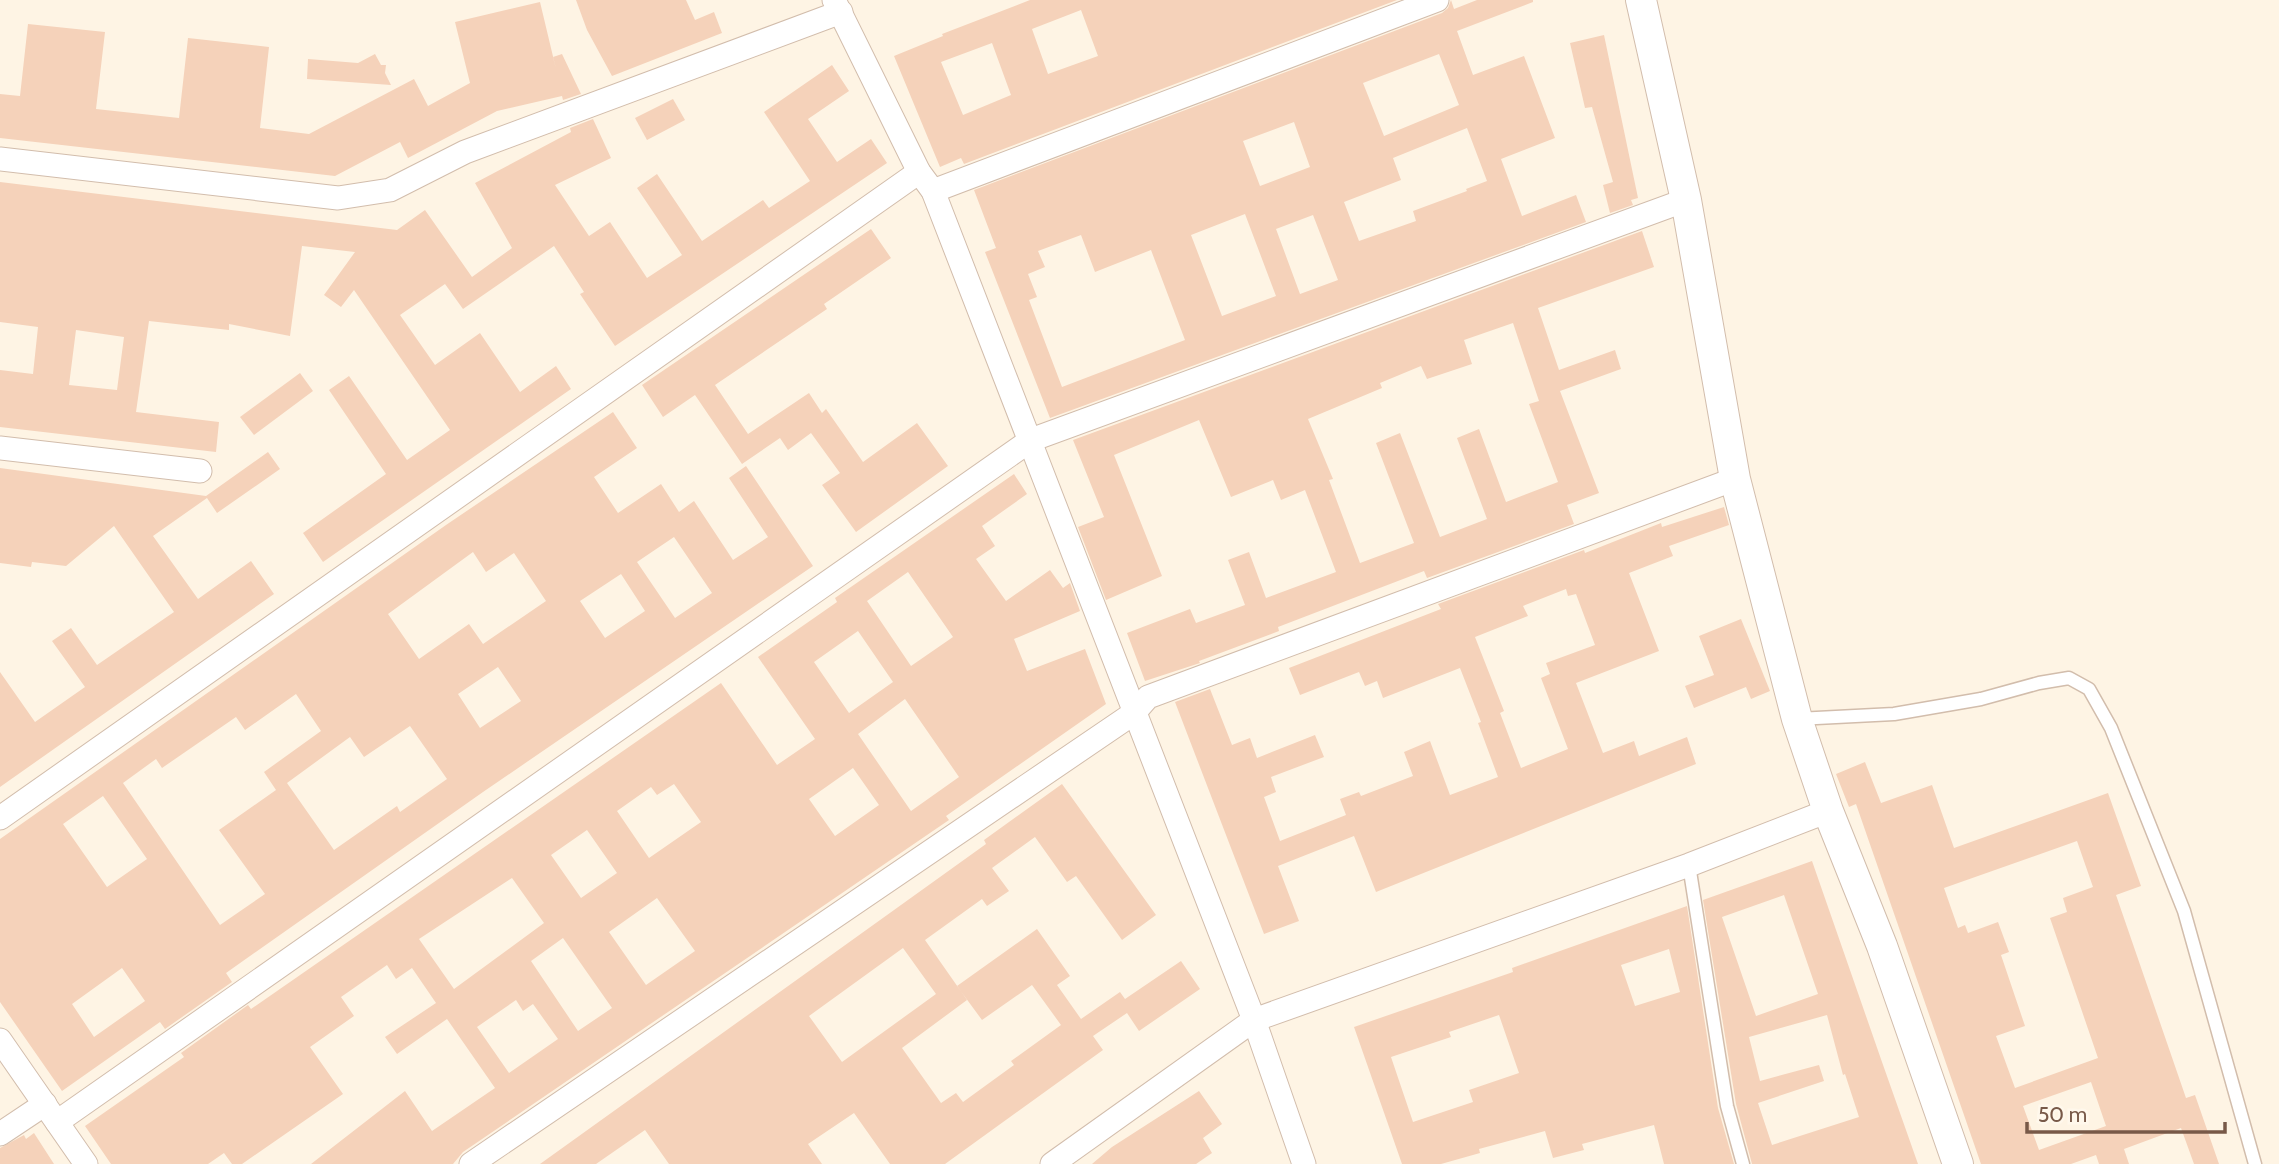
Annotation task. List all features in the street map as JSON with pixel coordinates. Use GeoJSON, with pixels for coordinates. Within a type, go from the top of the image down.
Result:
{"type":"FeatureCollection","features":[{"type":"Feature","properties":{"kind":"street"},"geometry":{"type":"LineString","coordinates":[[933,191],[1437,0]]}},
{"type":"Feature","properties":{"kind":"street"},"geometry":{"type":"LineString","coordinates":[[1641,0],[1686,200],[1735,479],[1797,719],[1828,811],[1882,946],[1958,1164]]}},
{"type":"Feature","properties":{"kind":"street"},"geometry":{"type":"LineString","coordinates":[[0,159],[338,198],[390,190],[465,152],[837,6],[919,172],[933,191],[1254,1020],[1304,1164]]}},
{"type":"Feature","properties":{"kind":"street"},"geometry":{"type":"LineString","coordinates":[[0,818],[919,172]]}},
{"type":"Feature","properties":{"kind":"street"},"geometry":{"type":"LineString","coordinates":[[0,1134],[51,1113],[1031,440],[1686,200]]}},
{"type":"Feature","properties":{"kind":"street"},"geometry":{"type":"LineString","coordinates":[[0,448],[200,471]]}},
{"type":"Feature","properties":{"kind":"street"},"geometry":{"type":"LineString","coordinates":[[471,1164],[1134,713],[1148,697],[1735,479]]}},
{"type":"Feature","properties":{"kind":"street"},"geometry":{"type":"LineString","coordinates":[[1052,1164],[1254,1020],[1689,865],[1828,811]]}},
{"type":"Feature","properties":{"kind":"street"},"geometry":{"type":"LineString","coordinates":[[0,1040],[86,1164]]}},
{"type":"Feature","properties":{"kind":"lane"},"geometry":{"type":"LineString","coordinates":[[1797,719],[1894,714],[1980,699],[2039,682],[2069,678],[2089,689],[2110,728],[2184,911],[2255,1164]]}},
{"type":"Feature","properties":{"kind":"lane"},"geometry":{"type":"LineString","coordinates":[[1689,865],[1727,1106],[1743,1164]]}},
{"type":"Feature","properties":{"kind":"building"},"geometry":{"type":"Polygon","coordinates":[[[576,0],[686,0],[695,20],[714,12],[722,33],[612,76],[587,30],[576,0]]]}},
{"type":"Feature","properties":{"kind":"building"},"geometry":{"type":"Polygon","coordinates":[[[1030,0],[1397,0],[964,164],[961,158],[940,167],[894,56],[943,36],[942,34],[1030,0]],[[1081,10],[1032,29],[1048,74],[1098,56],[1081,10]],[[992,43],[941,62],[963,115],[1011,95],[992,43]]]}},
{"type":"Feature","properties":{"kind":"building"},"geometry":{"type":"Polygon","coordinates":[[[1451,0],[1454,9],[1477,0],[1533,0],[1457,31],[1473,75],[1524,56],[1555,138],[1501,159],[1522,216],[1576,195],[1586,222],[1050,418],[985,252],[996,248],[974,190],[1442,13],[1451,0]],[[1439,54],[1363,83],[1384,136],[1459,105],[1439,54]],[[1294,122],[1243,141],[1260,186],[1310,167],[1294,122]],[[1467,128],[1393,158],[1401,180],[1344,202],[1359,241],[1416,221],[1413,211],[1487,181],[1467,128]],[[1245,214],[1191,235],[1222,316],[1276,296],[1245,214]],[[1313,215],[1276,229],[1300,294],[1338,280],[1313,215]],[[1081,235],[1038,251],[1045,267],[1028,274],[1037,297],[1029,300],[1062,387],[1185,340],[1151,250],[1095,272],[1081,235]]]}},
{"type":"Feature","properties":{"kind":"building"},"geometry":{"type":"Polygon","coordinates":[[[540,2],[553,57],[562,54],[581,94],[563,100],[562,96],[497,111],[408,158],[400,142],[335,176],[0,138],[0,94],[20,96],[28,24],[105,32],[96,109],[179,118],[188,38],[269,47],[260,128],[309,134],[414,79],[428,106],[470,83],[455,22],[540,2]]]}},
{"type":"Feature","properties":{"kind":"building"},"geometry":{"type":"Polygon","coordinates":[[[1604,35],[1638,198],[1631,200],[1633,205],[1610,213],[1603,185],[1613,182],[1592,107],[1585,108],[1570,43],[1604,35]]]}},
{"type":"Feature","properties":{"kind":"building"},"geometry":{"type":"Polygon","coordinates":[[[375,54],[381,65],[386,65],[385,73],[391,85],[307,79],[308,59],[358,63],[375,54]]]}},
{"type":"Feature","properties":{"kind":"building"},"geometry":{"type":"Polygon","coordinates":[[[832,65],[849,91],[808,119],[837,162],[871,139],[887,163],[615,346],[580,294],[584,292],[554,246],[463,309],[445,284],[400,315],[435,365],[480,333],[520,392],[556,366],[571,389],[323,562],[303,533],[386,474],[329,390],[349,376],[407,460],[450,430],[354,290],[341,307],[324,295],[355,252],[302,246],[290,336],[229,324],[229,330],[149,321],[136,412],[219,422],[216,452],[0,427],[0,370],[33,374],[38,327],[0,322],[0,182],[397,230],[425,210],[472,277],[512,248],[475,183],[571,132],[570,128],[593,119],[611,158],[555,185],[589,236],[610,222],[647,278],[682,255],[637,188],[657,174],[702,241],[763,200],[769,208],[810,181],[764,112],[832,65]],[[76,330],[69,385],[117,390],[124,337],[76,330]]]}},
{"type":"Feature","properties":{"kind":"building"},"geometry":{"type":"Polygon","coordinates":[[[673,99],[685,120],[647,140],[635,118],[673,99]]]}},
{"type":"Feature","properties":{"kind":"building"},"geometry":{"type":"Polygon","coordinates":[[[871,229],[891,258],[824,304],[827,309],[715,385],[748,434],[809,393],[822,413],[826,409],[863,462],[917,423],[948,466],[856,532],[822,485],[840,473],[811,433],[788,450],[780,438],[742,464],[695,395],[663,417],[642,385],[871,229]]]}},
{"type":"Feature","properties":{"kind":"building"},"geometry":{"type":"Polygon","coordinates":[[[1642,231],[1654,267],[1538,308],[1559,370],[1615,350],[1621,369],[1560,391],[1599,493],[1567,505],[1574,524],[1427,578],[1424,571],[1278,627],[1279,631],[1199,661],[1200,663],[1145,681],[1127,633],[1190,609],[1196,623],[1245,605],[1228,560],[1249,552],[1266,598],[1336,572],[1305,490],[1281,500],[1273,480],[1231,497],[1199,420],[1114,455],[1162,576],[1106,600],[1078,527],[1104,517],[1073,440],[1642,231]],[[1513,323],[1464,340],[1472,364],[1427,379],[1421,366],[1380,383],[1382,388],[1308,419],[1333,479],[1329,480],[1360,563],[1414,543],[1376,443],[1400,433],[1440,537],[1487,519],[1457,438],[1479,429],[1506,502],[1558,482],[1529,404],[1539,401],[1513,323]]]}},
{"type":"Feature","properties":{"kind":"building"},"geometry":{"type":"Polygon","coordinates":[[[300,373],[313,391],[254,435],[240,417],[300,373]]]}},
{"type":"Feature","properties":{"kind":"building"},"geometry":{"type":"Polygon","coordinates":[[[613,412],[637,448],[594,477],[618,513],[661,484],[679,512],[694,501],[733,560],[768,537],[729,478],[746,466],[813,566],[483,792],[226,973],[232,982],[165,1029],[160,1022],[62,1091],[0,1002],[0,839],[446,525],[613,412]],[[674,537],[637,562],[675,618],[712,593],[674,537]],[[473,552],[388,614],[419,659],[469,624],[483,644],[546,601],[514,553],[486,572],[473,552]],[[621,574],[580,601],[605,638],[645,611],[621,574]],[[498,667],[458,694],[480,728],[521,701],[498,667]],[[296,694],[245,730],[236,717],[162,768],[156,759],[123,783],[220,925],[265,894],[219,830],[276,790],[264,772],[321,731],[296,694]],[[410,726],[364,757],[350,737],[287,783],[334,850],[397,806],[400,812],[447,779],[410,726]],[[103,796],[63,824],[107,887],[147,859],[103,796]],[[122,968],[72,1004],[94,1037],[145,1001],[122,968]]]}},
{"type":"Feature","properties":{"kind":"building"},"geometry":{"type":"Polygon","coordinates":[[[268,452],[280,469],[217,513],[207,498],[153,536],[198,599],[251,561],[274,594],[0,787],[0,672],[35,722],[85,687],[52,641],[71,628],[97,665],[174,612],[114,526],[66,566],[32,562],[31,567],[0,563],[0,468],[206,496],[268,452]]]}},
{"type":"Feature","properties":{"kind":"building"},"geometry":{"type":"Polygon","coordinates":[[[1014,474],[1027,494],[982,526],[995,546],[976,559],[1006,601],[1050,570],[1063,588],[1070,583],[1080,611],[1014,639],[1027,671],[1085,649],[1106,704],[946,816],[949,820],[463,1152],[453,1164],[311,1164],[405,1091],[432,1131],[495,1088],[447,1019],[397,1054],[385,1037],[436,1003],[412,968],[396,979],[387,965],[341,997],[354,1016],[310,1047],[343,1094],[242,1164],[232,1164],[224,1153],[208,1164],[111,1164],[85,1126],[184,1057],[181,1053],[248,1005],[251,1009],[721,683],[777,765],[815,739],[758,657],[837,602],[835,598],[1014,474]],[[908,572],[867,601],[911,666],[953,637],[908,572]],[[858,631],[814,662],[849,713],[893,682],[858,631]],[[905,699],[858,734],[911,811],[959,777],[905,699]],[[853,768],[809,799],[835,836],[879,805],[853,768]],[[674,784],[657,795],[651,787],[617,811],[649,858],[701,822],[674,784]],[[587,830],[551,855],[581,898],[617,873],[587,830]],[[512,878],[419,939],[454,989],[544,923],[512,878]],[[657,898],[609,932],[646,985],[695,951],[657,898]],[[563,938],[531,961],[578,1031],[612,1008],[563,938]],[[516,1000],[477,1027],[509,1073],[558,1039],[533,1004],[523,1011],[516,1000]]]}},
{"type":"Feature","properties":{"kind":"building"},"geometry":{"type":"Polygon","coordinates":[[[1724,507],[1729,525],[1669,546],[1673,556],[1629,573],[1659,651],[1576,683],[1603,753],[1634,741],[1639,756],[1687,737],[1696,764],[1376,892],[1354,836],[1278,866],[1299,921],[1264,934],[1175,702],[1210,689],[1232,745],[1250,738],[1257,758],[1315,735],[1324,757],[1271,777],[1276,792],[1264,797],[1280,841],[1346,815],[1340,799],[1359,792],[1361,796],[1413,776],[1404,752],[1430,741],[1450,795],[1498,777],[1460,668],[1383,698],[1377,681],[1365,686],[1359,672],[1300,695],[1289,668],[1441,609],[1438,604],[1584,550],[1585,553],[1661,523],[1662,527],[1724,507]],[[1566,589],[1523,606],[1528,616],[1475,637],[1504,711],[1500,713],[1521,768],[1568,749],[1541,678],[1550,674],[1546,663],[1595,645],[1576,594],[1568,596],[1566,589]]]}},
{"type":"Feature","properties":{"kind":"building"},"geometry":{"type":"Polygon","coordinates":[[[1741,619],[1770,691],[1751,699],[1746,687],[1694,708],[1685,686],[1714,675],[1699,636],[1741,619]]]}},
{"type":"Feature","properties":{"kind":"building"},"geometry":{"type":"Polygon","coordinates":[[[1865,762],[1881,803],[1932,785],[1954,848],[2108,793],[2141,886],[2116,895],[2186,1098],[2195,1095],[2219,1164],[2194,1164],[2181,1128],[2124,1149],[2129,1164],[2099,1164],[2096,1155],[2071,1164],[1981,1164],[1856,804],[1849,807],[1836,774],[1865,762]],[[2077,841],[1944,888],[1958,928],[1965,925],[1968,933],[1998,922],[2009,952],[2001,955],[2025,1026],[1996,1036],[2015,1088],[2098,1058],[2050,918],[2067,912],[2063,898],[2093,887],[2077,841]],[[2091,1082],[2023,1106],[2039,1150],[2106,1126],[2091,1082]]]}},
{"type":"Feature","properties":{"kind":"building"},"geometry":{"type":"Polygon","coordinates":[[[1062,784],[1156,915],[1122,940],[1076,876],[1067,882],[1035,837],[992,868],[1009,891],[987,906],[982,899],[925,940],[957,986],[1037,929],[1070,976],[1057,985],[1081,1019],[1120,992],[1125,999],[1181,961],[1200,989],[1139,1031],[1127,1013],[1093,1036],[1103,1050],[945,1164],[890,1164],[854,1113],[808,1144],[822,1164],[669,1164],[645,1130],[596,1164],[540,1164],[986,844],[984,840],[1062,784]],[[903,948],[809,1016],[842,1062],[936,994],[903,948]],[[1032,985],[982,1020],[967,1000],[902,1048],[941,1103],[956,1093],[963,1102],[1014,1065],[1011,1061],[1061,1025],[1032,985]]]}},
{"type":"Feature","properties":{"kind":"building"},"geometry":{"type":"Polygon","coordinates":[[[1812,861],[1918,1164],[1752,1164],[1736,1104],[1703,900],[1812,861]],[[1784,895],[1722,917],[1756,1016],[1818,994],[1784,895]],[[1827,1015],[1749,1037],[1760,1081],[1819,1065],[1824,1081],[1758,1103],[1772,1145],[1859,1117],[1845,1074],[1843,1075],[1827,1015]]]}},
{"type":"Feature","properties":{"kind":"building"},"geometry":{"type":"Polygon","coordinates":[[[1687,906],[1718,1108],[1734,1164],[1664,1164],[1654,1125],[1582,1144],[1584,1150],[1553,1158],[1545,1131],[1479,1149],[1480,1153],[1441,1164],[1402,1164],[1354,1027],[1513,972],[1512,968],[1687,906]],[[1669,949],[1621,965],[1635,1006],[1680,992],[1669,949]],[[1499,1015],[1449,1032],[1451,1037],[1391,1057],[1413,1122],[1473,1102],[1469,1090],[1519,1073],[1499,1015]]]}},
{"type":"Feature","properties":{"kind":"building"},"geometry":{"type":"Polygon","coordinates":[[[1199,1091],[1222,1124],[1203,1138],[1212,1153],[1196,1164],[1092,1164],[1112,1147],[1199,1091]]]}},
{"type":"Feature","properties":{"kind":"building"},"geometry":{"type":"Polygon","coordinates":[[[34,1133],[54,1164],[0,1164],[0,1148],[24,1135],[26,1139],[34,1133]]]}}]}
